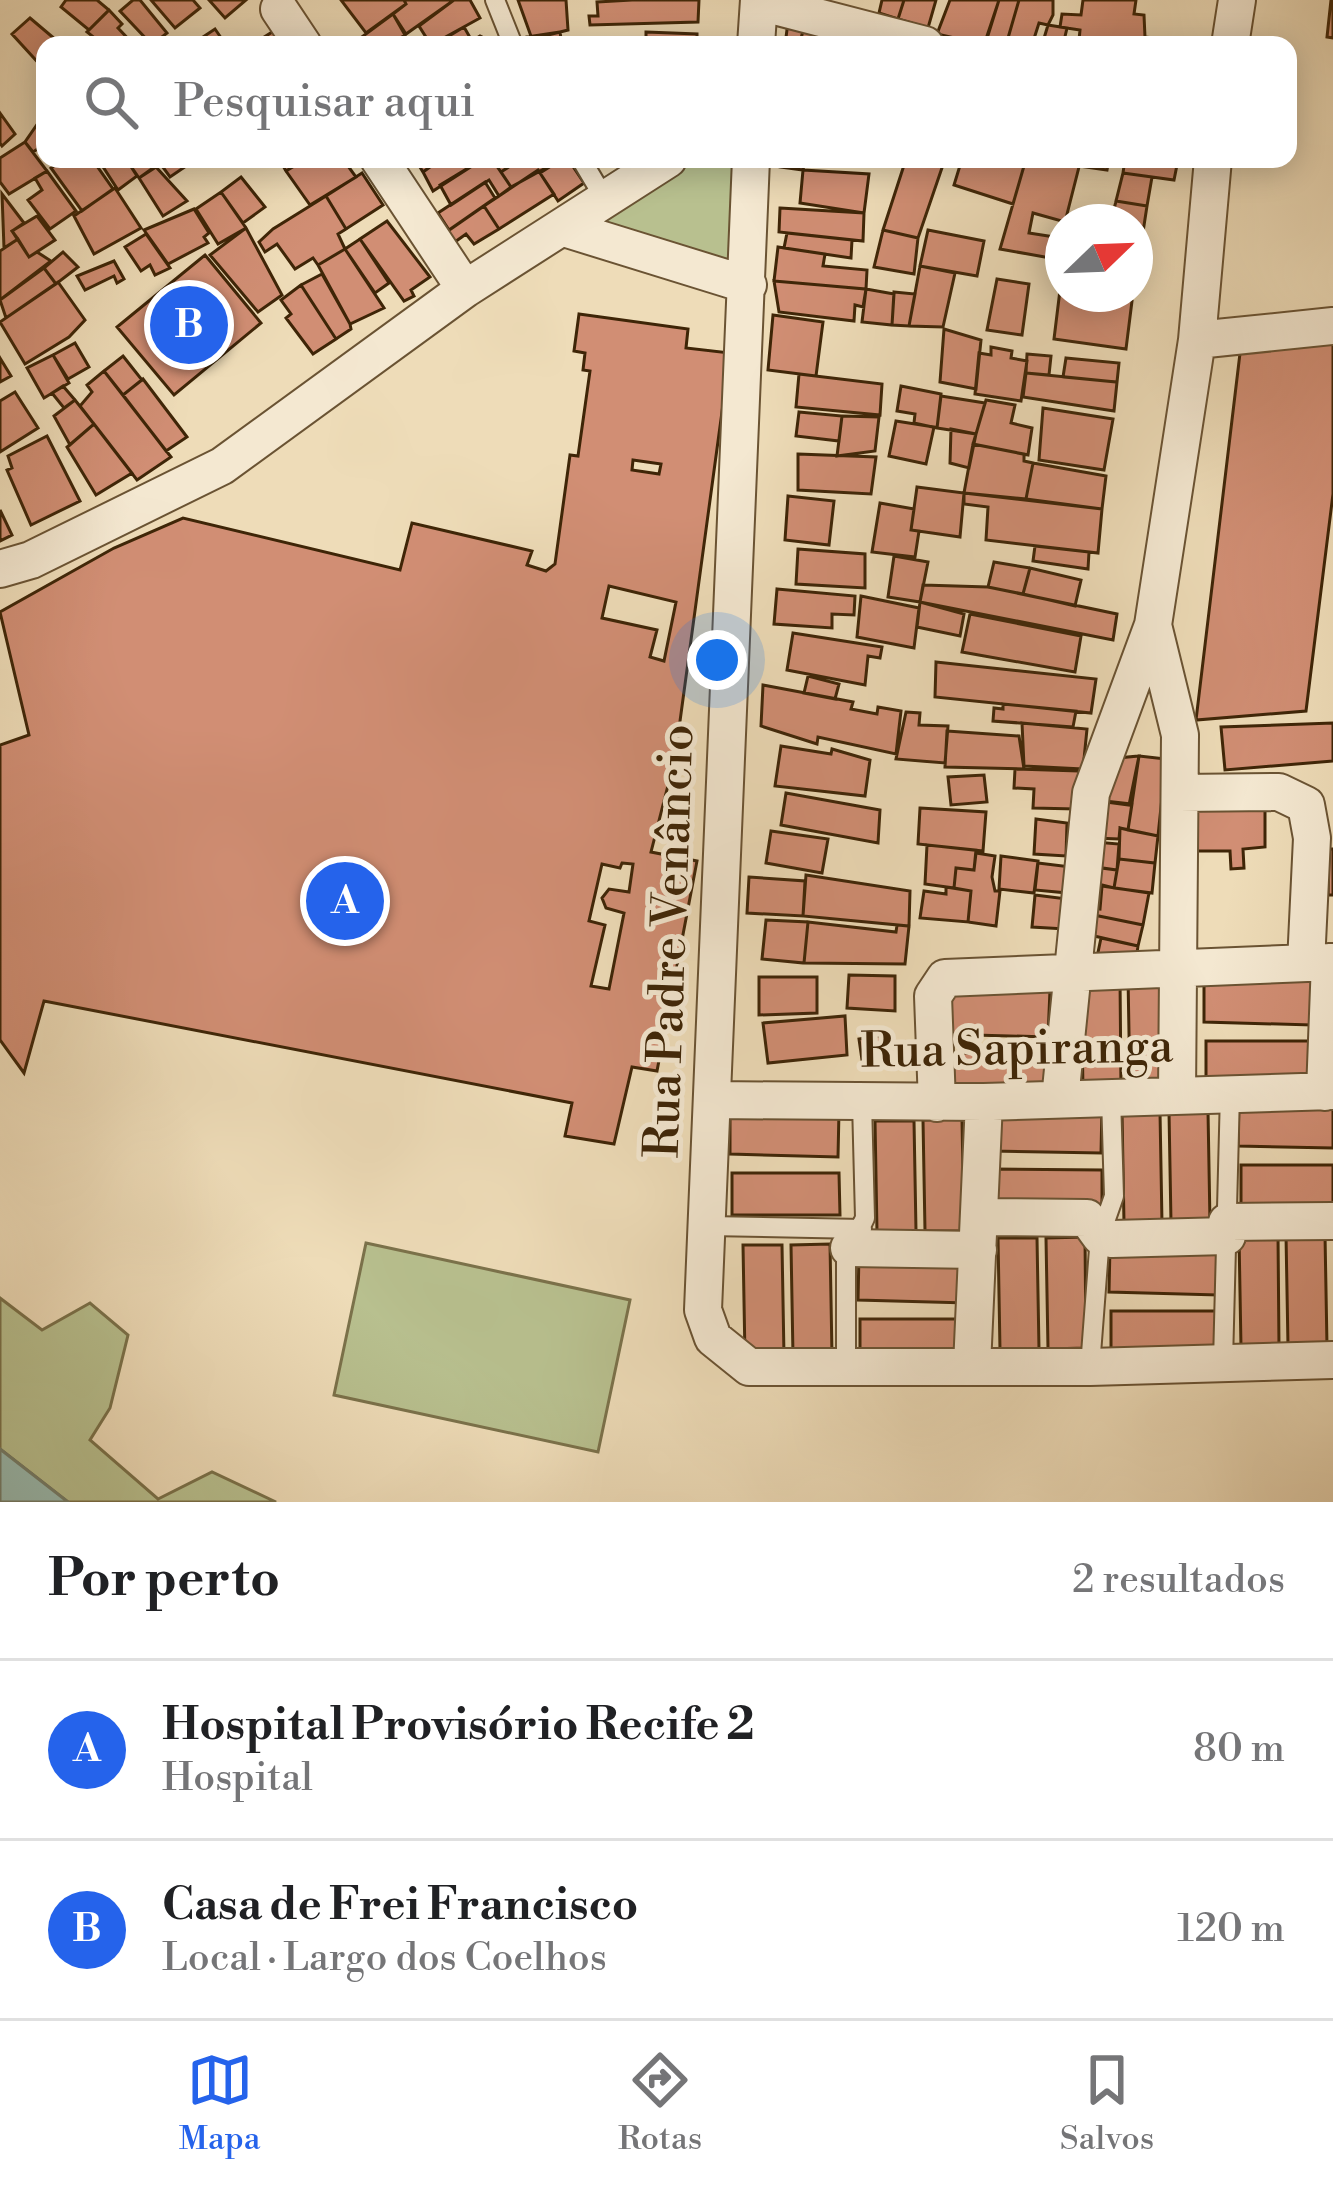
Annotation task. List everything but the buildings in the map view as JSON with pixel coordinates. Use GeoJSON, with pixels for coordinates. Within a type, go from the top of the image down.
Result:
{"type":"FeatureCollection","features":[{"type":"Feature","properties":{"kind":"street"},"geometry":{"type":"LineString","coordinates":[[1231,36],[1237,0]]}},
{"type":"Feature","properties":{"kind":"street"},"geometry":{"type":"LineString","coordinates":[[757,36],[759,1],[891,36]]}},
{"type":"Feature","properties":{"kind":"street"},"geometry":{"type":"LineString","coordinates":[[279,9],[297,36]]}},
{"type":"Feature","properties":{"kind":"street"},"geometry":{"type":"LineString","coordinates":[[385,168],[465,289]]}},
{"type":"Feature","properties":{"kind":"street"},"geometry":{"type":"LineString","coordinates":[[0,569],[51,550],[222,466],[465,289],[655,168]]}},
{"type":"Feature","properties":{"kind":"street","name":"Rua Padre Venâncio"},"geometry":{"type":"LineString","coordinates":[[751,168],[703,1310],[713,1338],[731,1358],[749,1366],[846,1364]]}},
{"type":"Feature","properties":{"kind":"street"},"geometry":{"type":"LineString","coordinates":[[1060,1099],[1091,793],[1153,625],[1197,340],[1213,168]]}},
{"type":"Feature","properties":{"kind":"street"},"geometry":{"type":"LineString","coordinates":[[564,228],[748,285]]}},
{"type":"Feature","properties":{"kind":"street"},"geometry":{"type":"LineString","coordinates":[[1197,340],[1333,326]]}},
{"type":"Feature","properties":{"kind":"street"},"geometry":{"type":"LineString","coordinates":[[1153,625],[1180,735],[1177,1094]]}},
{"type":"Feature","properties":{"kind":"street"},"geometry":{"type":"LineString","coordinates":[[1180,793],[1279,792],[1317,827]]}},
{"type":"Feature","properties":{"kind":"street","name":"Rua Sapiranga"},"geometry":{"type":"LineString","coordinates":[[712,1100],[937,1103],[1329,1092],[1317,827]]}},
{"type":"Feature","properties":{"kind":"street"},"geometry":{"type":"LineString","coordinates":[[937,1103],[934,996],[939,981],[1323,962]]}},
{"type":"Feature","properties":{"kind":"street"},"geometry":{"type":"LineString","coordinates":[[972,1366],[984,1102]]}},
{"type":"Feature","properties":{"kind":"street"},"geometry":{"type":"LineString","coordinates":[[856,1239],[978,1233],[1087,1218],[1100,1236],[1333,1221]]}},
{"type":"Feature","properties":{"kind":"street"},"geometry":{"type":"LineString","coordinates":[[846,1364],[1090,1367],[1333,1360]]}},
{"type":"Feature","properties":{"kind":"lane"},"geometry":{"type":"LineString","coordinates":[[495,0],[509,36]]}},
{"type":"Feature","properties":{"kind":"lane"},"geometry":{"type":"LineString","coordinates":[[586,168],[606,201]]}},
{"type":"Feature","properties":{"kind":"lane"},"geometry":{"type":"LineString","coordinates":[[1223,1362],[1230,1093]]}},
{"type":"Feature","properties":{"kind":"lane"},"geometry":{"type":"LineString","coordinates":[[1090,1367],[1100,1236],[1114,1196],[1111,1097]]}},
{"type":"Feature","properties":{"kind":"lane"},"geometry":{"type":"LineString","coordinates":[[846,1364],[862,1102]]}},
{"type":"Feature","properties":{"kind":"lane"},"geometry":{"type":"LineString","coordinates":[[708,1226],[856,1239]]}},
{"type":"Feature","properties":{"kind":"green space"},"geometry":{"type":"Polygon","coordinates":[[[665,168],[753,168],[747,274],[583,231],[665,168]]]}},
{"type":"Feature","properties":{"kind":"green space"},"geometry":{"type":"Polygon","coordinates":[[[366,1243],[630,1300],[598,1452],[334,1395],[366,1243]]]}},
{"type":"Feature","properties":{"kind":"green space"},"geometry":{"type":"Polygon","coordinates":[[[0,1298],[42,1330],[90,1303],[128,1335],[110,1408],[90,1440],[158,1499],[212,1472],[276,1502],[68,1502],[0,1449],[0,1298]]]}},
{"type":"Feature","properties":{"kind":"water"},"geometry":{"type":"Polygon","coordinates":[[[0,1449],[68,1502],[0,1502],[0,1449]]]}},
{"type":"Feature","properties":{"kind":"place","name":"Casa de Frei Francisco"},"geometry":{"type":"Point","coordinates":[189,325]}},
{"type":"Feature","properties":{"kind":"place","name":"Hospital Provisório Recife 2"},"geometry":{"type":"Point","coordinates":[345,901]}}]}
